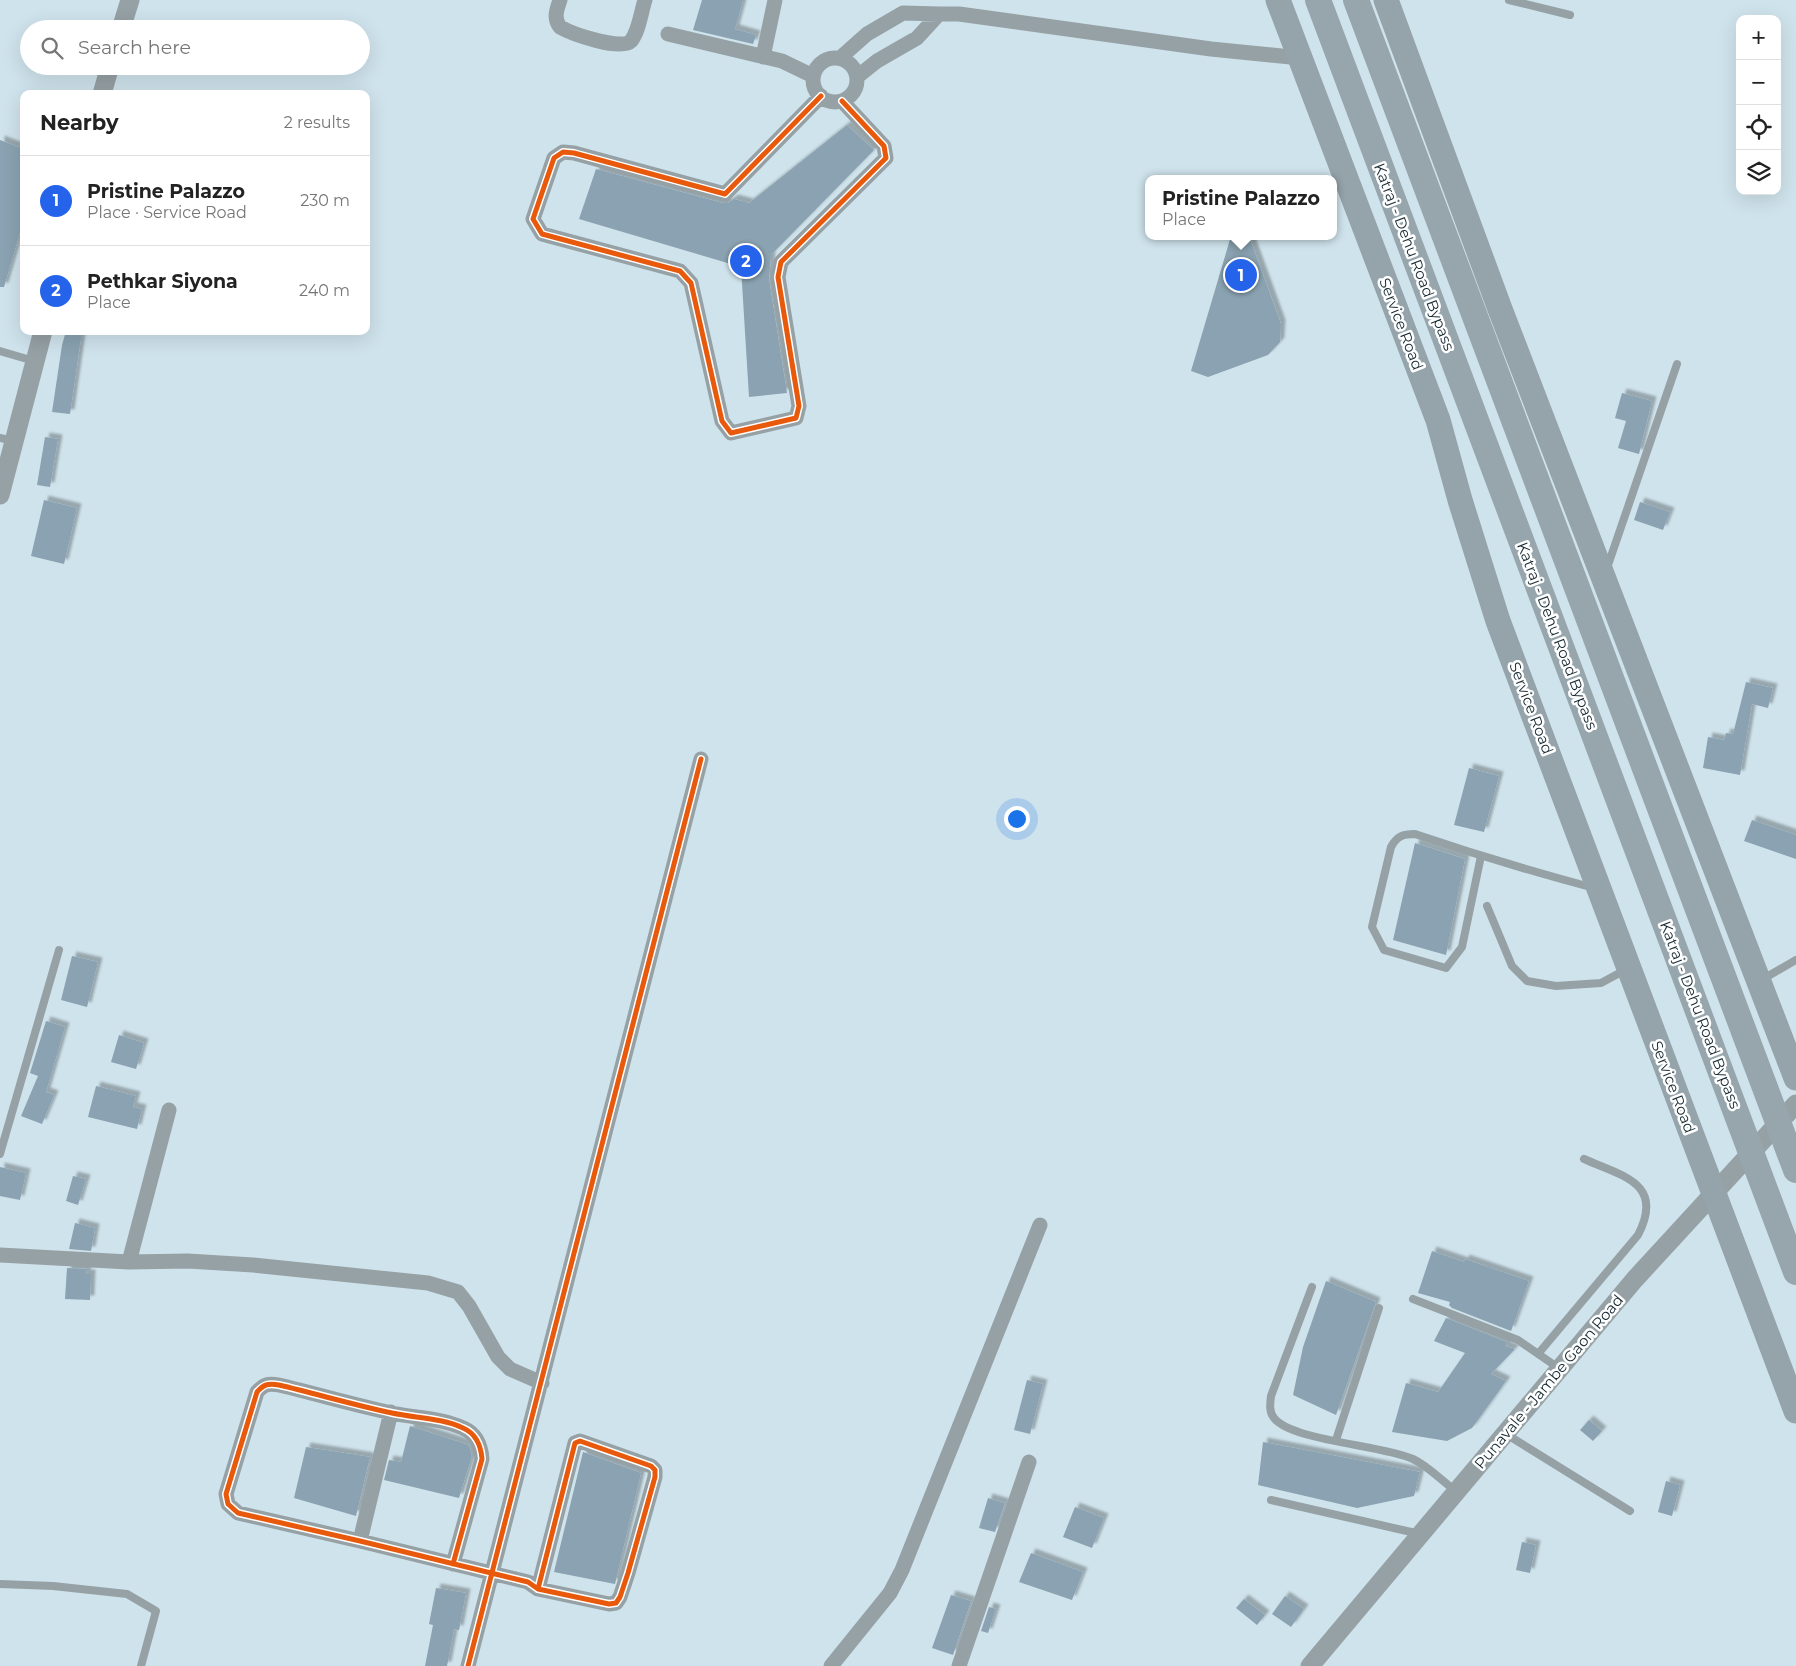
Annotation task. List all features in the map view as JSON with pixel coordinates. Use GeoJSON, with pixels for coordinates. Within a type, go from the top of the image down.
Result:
{"type":"FeatureCollection","features":[{"type":"Feature","properties":{"kind":"highway","name":"Katraj - Dehu Road Bypass"},"geometry":{"type":"LineString","coordinates":[[1318,0],[1796,1272]]}},
{"type":"Feature","properties":{"kind":"highway"},"geometry":{"type":"LineString","coordinates":[[1356,0],[1796,1170]]}},
{"type":"Feature","properties":{"kind":"main road","name":"Service Road"},"geometry":{"type":"LineString","coordinates":[[1278,0],[1438,420],[1460,500],[1498,621],[1796,1411]]}},
{"type":"Feature","properties":{"kind":"main road"},"geometry":{"type":"LineString","coordinates":[[1386,0],[1500,309],[1796,1078]]}},
{"type":"Feature","properties":{"kind":"street"},"geometry":{"type":"LineString","coordinates":[[124,20],[130,0]]}},
{"type":"Feature","properties":{"kind":"street"},"geometry":{"type":"LineString","coordinates":[[560,0],[556,15],[557,23],[560,27],[613,45],[629,43],[634,36],[645,0]]}},
{"type":"Feature","properties":{"kind":"street"},"geometry":{"type":"LineString","coordinates":[[763,56],[775,0]]}},
{"type":"Feature","properties":{"kind":"street"},"geometry":{"type":"LineString","coordinates":[[840,58],[852,65],[857,77],[854,92],[842,101],[827,100],[816,91],[813,76],[820,63],[840,58],[867,34],[903,13],[959,14],[1211,49],[1301,58]]}},
{"type":"Feature","properties":{"kind":"street"},"geometry":{"type":"LineString","coordinates":[[857,77],[877,61],[917,38],[939,14]]}},
{"type":"Feature","properties":{"kind":"street"},"geometry":{"type":"LineString","coordinates":[[668,34],[782,61],[813,76]]}},
{"type":"Feature","properties":{"kind":"street"},"geometry":{"type":"LineString","coordinates":[[103,90],[107,75]]}},
{"type":"Feature","properties":{"kind":"street"},"geometry":{"type":"LineString","coordinates":[[821,96],[725,194],[574,153],[563,152],[554,158],[533,219],[542,234],[680,271],[691,283],[722,421],[732,433],[796,418],[799,406],[778,277],[781,262],[886,158],[884,146],[842,101]]}},
{"type":"Feature","properties":{"kind":"street"},"geometry":{"type":"LineString","coordinates":[[0,495],[7,440],[36,361],[42,335]]}},
{"type":"Feature","properties":{"kind":"street"},"geometry":{"type":"LineString","coordinates":[[468,1666],[701,759]]}},
{"type":"Feature","properties":{"kind":"street","name":"Punavale - Jambe Gaon Road"},"geometry":{"type":"LineString","coordinates":[[1310,1666],[1636,1279],[1714,1196],[1796,1104]]}},
{"type":"Feature","properties":{"kind":"street"},"geometry":{"type":"LineString","coordinates":[[129,1262],[169,1110]]}},
{"type":"Feature","properties":{"kind":"street"},"geometry":{"type":"LineString","coordinates":[[831,1666],[890,1593],[902,1570],[1040,1225]]}},
{"type":"Feature","properties":{"kind":"street"},"geometry":{"type":"LineString","coordinates":[[0,1255],[129,1262],[188,1261],[252,1265],[428,1283],[458,1292],[469,1306],[498,1358],[510,1369],[542,1383]]}},
{"type":"Feature","properties":{"kind":"street"},"geometry":{"type":"LineString","coordinates":[[454,1564],[482,1459],[481,1448],[477,1439],[465,1429],[270,1383],[262,1386],[257,1392],[226,1494],[228,1504],[238,1513],[248,1517],[360,1541],[493,1574],[528,1582],[538,1589],[609,1604],[616,1603],[625,1581],[656,1477],[655,1470],[651,1466],[580,1440],[575,1442],[538,1589]]}},
{"type":"Feature","properties":{"kind":"street"},"geometry":{"type":"LineString","coordinates":[[360,1541],[391,1412]]}},
{"type":"Feature","properties":{"kind":"street"},"geometry":{"type":"LineString","coordinates":[[959,1666],[1030,1462]]}},
{"type":"Feature","properties":{"kind":"lane"},"geometry":{"type":"LineString","coordinates":[[1509,0],[1570,15]]}},
{"type":"Feature","properties":{"kind":"lane"},"geometry":{"type":"LineString","coordinates":[[0,351],[36,361]]}},
{"type":"Feature","properties":{"kind":"lane"},"geometry":{"type":"LineString","coordinates":[[1604,578],[1677,364]]}},
{"type":"Feature","properties":{"kind":"lane"},"geometry":{"type":"LineString","coordinates":[[1481,856],[1462,947],[1446,968],[1384,950],[1372,926],[1391,847],[1395,839],[1404,834],[1415,834],[1481,856],[1599,890]]}},
{"type":"Feature","properties":{"kind":"lane"},"geometry":{"type":"LineString","coordinates":[[1487,906],[1512,966],[1527,981],[1556,986],[1601,983],[1628,968]]}},
{"type":"Feature","properties":{"kind":"lane"},"geometry":{"type":"LineString","coordinates":[[0,1154],[59,950]]}},
{"type":"Feature","properties":{"kind":"lane"},"geometry":{"type":"LineString","coordinates":[[1759,981],[1796,960]]}},
{"type":"Feature","properties":{"kind":"lane"},"geometry":{"type":"LineString","coordinates":[[1538,1354],[1638,1236],[1644,1223],[1645,1198],[1635,1182],[1584,1159]]}},
{"type":"Feature","properties":{"kind":"lane"},"geometry":{"type":"LineString","coordinates":[[1312,1286],[1271,1396],[1270,1408],[1274,1418],[1283,1426],[1304,1434],[1336,1440],[1414,1460],[1458,1492]]}},
{"type":"Feature","properties":{"kind":"lane"},"geometry":{"type":"LineString","coordinates":[[1414,1299],[1501,1332],[1560,1369]]}},
{"type":"Feature","properties":{"kind":"lane"},"geometry":{"type":"LineString","coordinates":[[1336,1440],[1379,1308]]}},
{"type":"Feature","properties":{"kind":"lane"},"geometry":{"type":"LineString","coordinates":[[1506,1434],[1630,1511]]}},
{"type":"Feature","properties":{"kind":"lane"},"geometry":{"type":"LineString","coordinates":[[1271,1500],[1422,1534]]}},
{"type":"Feature","properties":{"kind":"lane"},"geometry":{"type":"LineString","coordinates":[[0,1584],[54,1586],[127,1594],[156,1611],[141,1666]]}},
{"type":"Feature","properties":{"kind":"building"},"geometry":{"type":"Polygon","coordinates":[[[702,0],[743,0],[735,29],[756,35],[753,44],[693,30],[702,0]]]}},
{"type":"Feature","properties":{"kind":"building"},"geometry":{"type":"Polygon","coordinates":[[[847,125],[874,150],[771,255],[769,279],[787,393],[749,397],[741,267],[579,219],[596,169],[723,203],[728,203],[734,199],[749,203],[847,125]]]}},
{"type":"Feature","properties":{"kind":"building"},"geometry":{"type":"Polygon","coordinates":[[[0,140],[20,148],[20,233],[4,287],[0,287],[0,140]]]}},
{"type":"Feature","properties":{"kind":"building"},"geometry":{"type":"Polygon","coordinates":[[[1230,240],[1250,240],[1281,324],[1280,342],[1268,355],[1208,377],[1191,371],[1230,240]]]}},
{"type":"Feature","properties":{"kind":"building"},"geometry":{"type":"Polygon","coordinates":[[[65,335],[81,335],[70,414],[52,412],[65,335]]]}},
{"type":"Feature","properties":{"kind":"building"},"geometry":{"type":"Polygon","coordinates":[[[1622,393],[1652,401],[1639,454],[1618,448],[1626,421],[1615,418],[1622,393]]]}},
{"type":"Feature","properties":{"kind":"building"},"geometry":{"type":"Polygon","coordinates":[[[45,437],[58,439],[50,487],[37,485],[45,437]]]}},
{"type":"Feature","properties":{"kind":"building"},"geometry":{"type":"Polygon","coordinates":[[[44,500],[77,508],[64,564],[31,556],[44,500]]]}},
{"type":"Feature","properties":{"kind":"building"},"geometry":{"type":"Polygon","coordinates":[[[1640,502],[1670,512],[1663,530],[1634,520],[1640,502]]]}},
{"type":"Feature","properties":{"kind":"building"},"geometry":{"type":"Polygon","coordinates":[[[1746,682],[1773,688],[1768,708],[1752,704],[1740,775],[1703,768],[1708,737],[1724,740],[1726,733],[1733,734],[1746,682]]]}},
{"type":"Feature","properties":{"kind":"building"},"geometry":{"type":"Polygon","coordinates":[[[1469,768],[1499,776],[1484,832],[1454,825],[1469,768]]]}},
{"type":"Feature","properties":{"kind":"building"},"geometry":{"type":"Polygon","coordinates":[[[1752,820],[1796,835],[1796,859],[1744,841],[1752,820]]]}},
{"type":"Feature","properties":{"kind":"building"},"geometry":{"type":"Polygon","coordinates":[[[1415,843],[1465,859],[1446,955],[1393,940],[1415,843]]]}},
{"type":"Feature","properties":{"kind":"building"},"geometry":{"type":"Polygon","coordinates":[[[72,956],[98,962],[87,1007],[61,1000],[72,956]]]}},
{"type":"Feature","properties":{"kind":"building"},"geometry":{"type":"Polygon","coordinates":[[[46,1021],[65,1027],[46,1092],[54,1095],[42,1124],[21,1116],[38,1076],[30,1073],[46,1021]]]}},
{"type":"Feature","properties":{"kind":"building"},"geometry":{"type":"Polygon","coordinates":[[[119,1035],[144,1043],[136,1069],[111,1062],[119,1035]]]}},
{"type":"Feature","properties":{"kind":"building"},"geometry":{"type":"Polygon","coordinates":[[[96,1086],[136,1096],[133,1107],[142,1109],[137,1129],[88,1117],[96,1086]]]}},
{"type":"Feature","properties":{"kind":"building"},"geometry":{"type":"Polygon","coordinates":[[[0,1167],[26,1173],[20,1200],[0,1196],[0,1167]]]}},
{"type":"Feature","properties":{"kind":"building"},"geometry":{"type":"Polygon","coordinates":[[[73,1176],[86,1179],[78,1205],[66,1201],[73,1176]]]}},
{"type":"Feature","properties":{"kind":"building"},"geometry":{"type":"Polygon","coordinates":[[[75,1223],[95,1228],[91,1251],[69,1249],[75,1223]]]}},
{"type":"Feature","properties":{"kind":"building"},"geometry":{"type":"Polygon","coordinates":[[[1432,1251],[1464,1262],[1465,1259],[1529,1281],[1511,1331],[1452,1308],[1449,1305],[1450,1302],[1418,1293],[1432,1251]]]}},
{"type":"Feature","properties":{"kind":"building"},"geometry":{"type":"Polygon","coordinates":[[[67,1268],[87,1269],[86,1274],[91,1274],[90,1300],[65,1299],[67,1268]]]}},
{"type":"Feature","properties":{"kind":"building"},"geometry":{"type":"Polygon","coordinates":[[[1326,1281],[1376,1302],[1336,1415],[1293,1395],[1303,1347],[1326,1281]]]}},
{"type":"Feature","properties":{"kind":"building"},"geometry":{"type":"Polygon","coordinates":[[[1446,1318],[1507,1342],[1506,1346],[1515,1349],[1491,1374],[1506,1381],[1472,1428],[1447,1441],[1392,1432],[1406,1383],[1438,1392],[1465,1353],[1434,1341],[1446,1318]]]}},
{"type":"Feature","properties":{"kind":"building"},"geometry":{"type":"Polygon","coordinates":[[[1027,1380],[1043,1384],[1030,1434],[1014,1430],[1027,1380]]]}},
{"type":"Feature","properties":{"kind":"building"},"geometry":{"type":"Polygon","coordinates":[[[1589,1420],[1602,1431],[1593,1441],[1580,1430],[1589,1420]]]}},
{"type":"Feature","properties":{"kind":"building"},"geometry":{"type":"Polygon","coordinates":[[[410,1426],[469,1445],[472,1456],[459,1498],[384,1480],[389,1460],[401,1462],[410,1426]]]}},
{"type":"Feature","properties":{"kind":"building"},"geometry":{"type":"Polygon","coordinates":[[[1263,1442],[1420,1472],[1414,1496],[1357,1508],[1258,1485],[1263,1442]]]}},
{"type":"Feature","properties":{"kind":"building"},"geometry":{"type":"Polygon","coordinates":[[[306,1447],[370,1457],[356,1516],[294,1498],[306,1447]]]}},
{"type":"Feature","properties":{"kind":"building"},"geometry":{"type":"Polygon","coordinates":[[[583,1452],[641,1473],[615,1584],[554,1572],[583,1452]]]}},
{"type":"Feature","properties":{"kind":"building"},"geometry":{"type":"Polygon","coordinates":[[[1666,1481],[1680,1485],[1672,1516],[1658,1512],[1666,1481]]]}},
{"type":"Feature","properties":{"kind":"building"},"geometry":{"type":"Polygon","coordinates":[[[988,1498],[1005,1503],[995,1532],[979,1528],[988,1498]]]}},
{"type":"Feature","properties":{"kind":"building"},"geometry":{"type":"Polygon","coordinates":[[[1075,1507],[1104,1518],[1092,1548],[1063,1537],[1075,1507]]]}},
{"type":"Feature","properties":{"kind":"building"},"geometry":{"type":"Polygon","coordinates":[[[1522,1542],[1536,1545],[1530,1573],[1516,1570],[1522,1542]]]}},
{"type":"Feature","properties":{"kind":"building"},"geometry":{"type":"Polygon","coordinates":[[[1031,1553],[1083,1572],[1072,1600],[1019,1582],[1031,1553]]]}},
{"type":"Feature","properties":{"kind":"building"},"geometry":{"type":"Polygon","coordinates":[[[436,1588],[466,1593],[459,1630],[454,1629],[447,1666],[425,1666],[433,1625],[429,1624],[436,1588]]]}},
{"type":"Feature","properties":{"kind":"building"},"geometry":{"type":"Polygon","coordinates":[[[951,1595],[971,1601],[953,1655],[932,1648],[951,1595]]]}},
{"type":"Feature","properties":{"kind":"building"},"geometry":{"type":"Polygon","coordinates":[[[1285,1596],[1304,1609],[1291,1627],[1272,1614],[1285,1596]]]}},
{"type":"Feature","properties":{"kind":"building"},"geometry":{"type":"Polygon","coordinates":[[[1244,1599],[1265,1615],[1257,1625],[1236,1608],[1244,1599]]]}},
{"type":"Feature","properties":{"kind":"building"},"geometry":{"type":"Polygon","coordinates":[[[989,1607],[996,1609],[988,1633],[981,1631],[989,1607]]]}},
{"type":"Feature","properties":{"kind":"cycle path"},"geometry":{"type":"LineString","coordinates":[[821,96],[725,194],[574,153],[563,152],[554,158],[533,219],[542,234],[680,271],[691,283],[722,421],[731,433],[796,418],[799,406],[778,277],[781,262],[886,158],[884,146],[842,101]]}},
{"type":"Feature","properties":{"kind":"cycle path"},"geometry":{"type":"LineString","coordinates":[[468,1666],[701,759]]}},
{"type":"Feature","properties":{"kind":"cycle path"},"geometry":{"type":"LineString","coordinates":[[453,1564],[482,1459],[481,1450],[472,1434],[463,1428],[446,1422],[378,1410],[279,1385],[267,1385],[257,1392],[226,1494],[228,1504],[238,1513],[528,1582],[538,1589],[609,1604],[616,1603],[620,1597],[628,1573],[655,1477],[655,1470],[651,1466],[580,1441],[575,1443],[538,1589]]}},
{"type":"Feature","properties":{"kind":"place","name":"Pethkar Siyona"},"geometry":{"type":"Point","coordinates":[746,261]}},
{"type":"Feature","properties":{"kind":"place","name":"Pristine Palazzo"},"geometry":{"type":"Point","coordinates":[1241,275]}}]}
